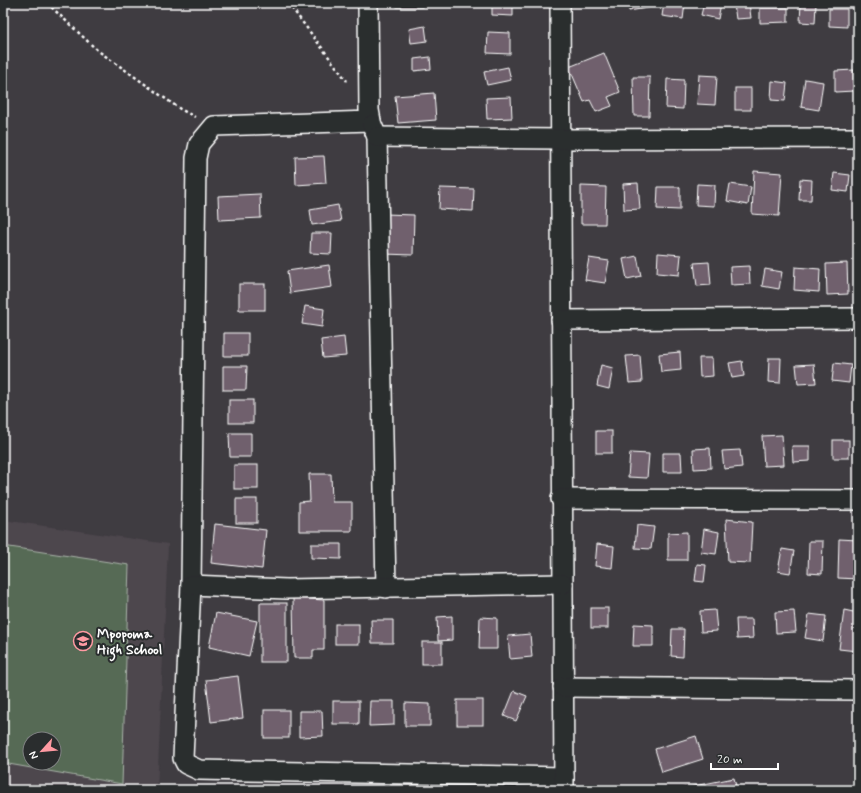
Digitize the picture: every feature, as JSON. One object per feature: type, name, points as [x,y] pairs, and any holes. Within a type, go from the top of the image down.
[{"type":"street","points":[[368,3],[386,588]]},
{"type":"street","points":[[560,3],[560,139],[561,320],[561,499],[564,783],[199,770],[192,768],[186,764],[183,758],[191,585],[196,158],[199,144],[214,126],[372,122],[560,139],[858,138]]},
{"type":"street","points":[[561,320],[858,318]]},
{"type":"street","points":[[561,499],[858,500]]},
{"type":"street","points":[[191,585],[287,590],[563,584]]},
{"type":"street","points":[[563,687],[858,690]]},
{"type":"path","points":[[47,3],[97,50],[180,109],[214,126]]},
{"type":"path","points":[[288,3],[372,122]]},
{"type":"shaded area","name":"Mpopoma High School","points":[[3,520],[168,544],[157,790],[3,790]]},
{"type":"green space","name":"Mpopoma High School","points":[[3,546],[129,565],[122,784],[48,771],[62,771],[62,731],[22,731],[22,766],[3,763]]},
{"type":"building","points":[[397,3],[422,3],[422,7],[397,7]]},
{"type":"building","points":[[492,3],[513,3],[513,16],[492,15]]},
{"type":"building","points":[[628,3],[653,3],[653,7],[629,11]]},
{"type":"building","points":[[664,3],[685,3],[683,19],[662,16]]},
{"type":"building","points":[[704,3],[721,3],[718,19],[701,15]]},
{"type":"building","points":[[749,3],[751,18],[736,19],[734,4]]},
{"type":"building","points":[[801,3],[816,4],[815,23],[800,22]]},
{"type":"building","points":[[760,8],[788,8],[788,22],[760,23]]},
{"type":"building","points":[[829,9],[847,9],[847,27],[829,26]]},
{"type":"building","points":[[425,26],[427,41],[411,43],[409,29]]},
{"type":"building","points":[[488,32],[510,33],[510,54],[487,53]]},
{"type":"building","points":[[604,53],[620,92],[608,97],[612,106],[596,112],[590,100],[584,102],[569,67]]},
{"type":"building","points":[[430,57],[431,69],[414,71],[414,59]]},
{"type":"building","points":[[508,67],[511,80],[487,85],[484,72]]},
{"type":"building","points":[[854,70],[854,91],[835,92],[835,71]]},
{"type":"building","points":[[699,75],[717,76],[715,105],[697,104]]},
{"type":"building","points":[[633,77],[650,77],[649,116],[634,116]]},
{"type":"building","points":[[667,79],[684,80],[683,109],[666,108]]},
{"type":"building","points":[[805,79],[823,82],[819,110],[801,107]]},
{"type":"building","points":[[772,81],[787,83],[785,101],[771,100]]},
{"type":"building","points":[[735,88],[751,88],[751,110],[735,110]]},
{"type":"building","points":[[434,93],[436,120],[398,123],[395,96]]},
{"type":"building","points":[[511,97],[512,118],[487,119],[486,98]]},
{"type":"building","points":[[324,156],[326,183],[296,185],[295,157]]},
{"type":"building","points":[[754,171],[782,173],[779,216],[752,214]]},
{"type":"building","points":[[834,173],[850,175],[848,192],[832,190]]},
{"type":"building","points":[[800,179],[812,180],[811,200],[799,200]]},
{"type":"building","points":[[638,183],[640,209],[624,210],[623,184]]},
{"type":"building","points":[[697,184],[715,185],[714,206],[696,205]]},
{"type":"building","points":[[730,184],[751,187],[748,205],[727,201]]},
{"type":"building","points":[[581,186],[606,187],[605,224],[581,224]]},
{"type":"building","points":[[658,187],[680,187],[680,210],[657,209]]},
{"type":"building","points":[[440,188],[474,189],[473,211],[439,209]]},
{"type":"building","points":[[260,194],[261,218],[219,220],[218,196]]},
{"type":"building","points":[[338,205],[341,221],[312,225],[310,210]]},
{"type":"building","points":[[385,214],[414,215],[413,255],[384,254]]},
{"type":"building","points":[[311,233],[332,233],[331,254],[310,253]]},
{"type":"building","points":[[658,253],[681,255],[679,275],[657,273]]},
{"type":"building","points":[[637,256],[641,276],[627,279],[623,259]]},
{"type":"building","points":[[589,258],[609,261],[605,283],[585,280]]},
{"type":"building","points":[[709,262],[711,285],[697,286],[694,263]]},
{"type":"building","points":[[847,263],[848,294],[827,295],[826,264]]},
{"type":"building","points":[[329,265],[332,287],[290,293],[287,271]]},
{"type":"building","points":[[749,266],[750,284],[731,285],[730,267]]},
{"type":"building","points":[[795,267],[820,269],[819,292],[794,290]]},
{"type":"building","points":[[765,269],[782,272],[779,289],[762,286]]},
{"type":"building","points":[[239,284],[265,284],[265,310],[239,310]]},
{"type":"building","points":[[305,306],[324,309],[322,327],[302,324]]},
{"type":"building","points":[[224,333],[248,333],[248,356],[224,356]]},
{"type":"building","points":[[344,337],[346,356],[323,358],[321,340]]},
{"type":"building","points":[[680,352],[681,370],[661,372],[659,354]]},
{"type":"building","points":[[640,355],[642,382],[629,383],[626,356]]},
{"type":"building","points":[[699,358],[712,358],[713,376],[700,377]]},
{"type":"building","points":[[769,358],[781,358],[780,383],[768,382]]},
{"type":"building","points":[[742,361],[744,376],[732,378],[729,363]]},
{"type":"building","points":[[834,363],[851,365],[849,383],[832,381]]},
{"type":"building","points":[[814,364],[816,383],[798,384],[796,365]]},
{"type":"building","points":[[601,365],[613,368],[609,389],[597,386]]},
{"type":"building","points":[[223,366],[247,366],[246,390],[223,390]]},
{"type":"building","points":[[229,400],[253,400],[253,423],[229,423]]},
{"type":"building","points":[[596,431],[612,431],[612,453],[596,453]]},
{"type":"building","points":[[229,433],[251,433],[251,457],[230,457]]},
{"type":"building","points":[[782,435],[784,465],[764,466],[762,436]]},
{"type":"building","points":[[833,440],[849,440],[849,458],[833,458]]},
{"type":"building","points":[[792,446],[810,446],[810,461],[793,462]]},
{"type":"building","points":[[710,448],[711,468],[694,469],[693,449]]},
{"type":"building","points":[[740,450],[742,467],[724,469],[722,451]]},
{"type":"building","points":[[630,453],[649,454],[647,478],[628,477]]},
{"type":"building","points":[[663,453],[681,453],[682,472],[663,472]]},
{"type":"building","points":[[234,465],[258,465],[258,489],[234,489]]},
{"type":"building","points":[[309,474],[331,474],[332,502],[352,502],[352,531],[299,531],[299,502],[310,501]]},
{"type":"building","points":[[236,499],[257,499],[257,523],[236,523]]},
{"type":"building","points":[[726,519],[752,522],[750,563],[728,562]]},
{"type":"building","points":[[215,524],[266,530],[262,569],[211,563]]},
{"type":"building","points":[[637,525],[654,527],[651,549],[635,548]]},
{"type":"building","points":[[704,529],[719,532],[716,554],[701,552]]},
{"type":"building","points":[[687,532],[687,560],[668,560],[668,533]]},
{"type":"building","points":[[839,539],[858,540],[858,579],[838,578]]},
{"type":"building","points":[[809,541],[823,541],[822,574],[808,573]]},
{"type":"building","points":[[311,544],[341,544],[341,559],[311,558]]},
{"type":"building","points":[[597,544],[614,546],[612,568],[595,566]]},
{"type":"building","points":[[782,549],[794,551],[790,573],[778,571]]},
{"type":"building","points":[[697,564],[706,565],[704,582],[695,581]]},
{"type":"building","points":[[293,598],[324,600],[324,650],[313,650],[313,658],[294,658]]},
{"type":"building","points":[[260,603],[287,603],[287,662],[260,662]]},
{"type":"building","points":[[591,608],[608,608],[608,628],[591,628]]},
{"type":"building","points":[[715,610],[717,631],[701,632],[700,611]]},
{"type":"building","points":[[844,610],[858,613],[857,651],[839,649]]},
{"type":"building","points":[[794,611],[796,632],[776,633],[775,612]]},
{"type":"building","points":[[216,613],[257,621],[249,656],[209,647]]},
{"type":"building","points":[[809,614],[826,616],[823,641],[805,638]]},
{"type":"building","points":[[452,616],[452,640],[438,641],[437,617]]},
{"type":"building","points":[[480,617],[497,618],[497,649],[479,649]]},
{"type":"building","points":[[736,619],[752,619],[753,638],[737,639]]},
{"type":"building","points":[[371,620],[393,620],[393,643],[372,643]]},
{"type":"building","points":[[335,624],[359,624],[359,644],[335,644]]},
{"type":"building","points":[[634,624],[653,625],[653,646],[633,646]]},
{"type":"building","points":[[672,629],[684,629],[683,657],[671,656]]},
{"type":"building","points":[[530,634],[532,657],[510,659],[508,636]]},
{"type":"building","points":[[422,642],[442,642],[442,664],[422,664]]},
{"type":"building","points":[[238,676],[243,718],[211,722],[206,680]]},
{"type":"building","points":[[514,691],[527,696],[516,721],[504,716]]},
{"type":"building","points":[[457,700],[483,700],[483,725],[457,725]]},
{"type":"building","points":[[333,701],[359,701],[359,724],[333,724]]},
{"type":"building","points":[[370,701],[394,701],[394,725],[369,726]]},
{"type":"building","points":[[405,703],[430,704],[430,726],[405,726]]},
{"type":"building","points":[[264,710],[289,710],[289,738],[264,738]]},
{"type":"building","points":[[299,711],[322,711],[323,736],[299,737]]},
{"type":"building","points":[[696,736],[703,759],[662,772],[655,749]]},
{"type":"building","points":[[734,778],[737,790],[674,790]]},
{"type":"place","name":"Mpopoma High School","points":[[83,641]]}]
